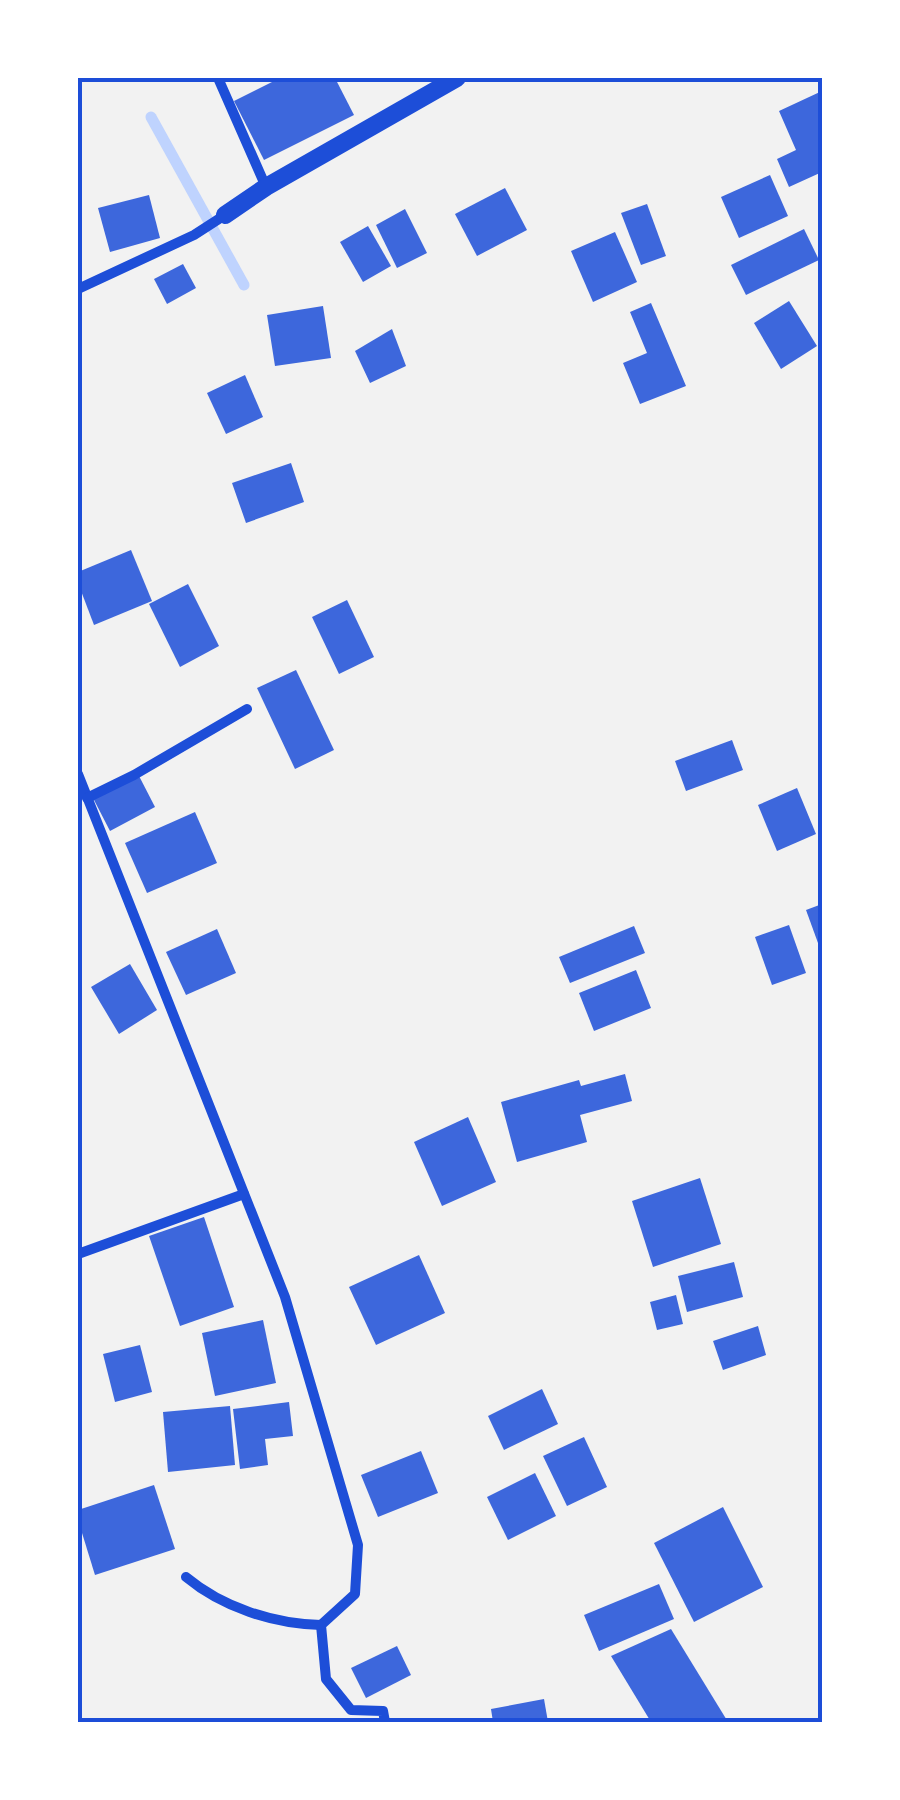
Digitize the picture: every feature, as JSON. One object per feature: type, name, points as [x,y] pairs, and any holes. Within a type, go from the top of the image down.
[{"type":"street","points":[[218,78],[266,187]]},
{"type":"street","points":[[78,289],[194,235],[266,187],[457,78]]},
{"type":"street","points":[[87,798],[134,776],[247,709]]},
{"type":"street","points":[[78,774],[284,1296],[358,1545],[355,1594],[320,1624],[288,1624],[227,1603],[208,1595],[186,1576]]},
{"type":"street","points":[[78,1254],[244,1194]]},
{"type":"street","points":[[320,1624],[326,1679],[351,1710],[383,1710],[386,1722]]},
{"type":"building","points":[[280,78],[335,78],[354,115],[264,160],[234,101]]},
{"type":"building","points":[[822,91],[822,172],[789,187],[777,159],[796,150],[779,111]]},
{"type":"building","points":[[770,175],[788,216],[739,238],[721,197]]},
{"type":"building","points":[[505,188],[527,230],[477,256],[455,214]]},
{"type":"building","points":[[149,195],[160,238],[110,252],[98,208]]},
{"type":"building","points":[[647,204],[666,256],[641,265],[621,213]]},
{"type":"building","points":[[405,209],[427,253],[397,268],[376,225]]},
{"type":"building","points":[[368,226],[391,266],[363,282],[340,242]]},
{"type":"building","points":[[804,229],[819,260],[746,295],[731,265]]},
{"type":"building","points":[[615,232],[637,282],[593,302],[571,251]]},
{"type":"building","points":[[183,264],[196,288],[167,304],[154,279]]},
{"type":"building","points":[[789,301],[817,346],[781,369],[754,323]]},
{"type":"building","points":[[651,303],[686,386],[640,404],[623,363],[647,353],[630,312]]},
{"type":"building","points":[[323,306],[331,358],[275,366],[267,315]]},
{"type":"building","points":[[392,329],[406,366],[370,383],[355,351]]},
{"type":"building","points":[[245,375],[263,417],[226,434],[207,393]]},
{"type":"building","points":[[291,463],[304,502],[246,523],[232,483]]},
{"type":"building","points":[[131,550],[152,601],[94,625],[78,583],[78,572]]},
{"type":"building","points":[[188,584],[219,646],[180,667],[149,604]]},
{"type":"building","points":[[347,600],[374,657],[339,674],[312,617]]},
{"type":"building","points":[[296,670],[334,750],[295,769],[257,688]]},
{"type":"building","points":[[732,740],[743,770],[686,791],[675,761]]},
{"type":"building","points":[[138,774],[155,807],[110,831],[93,798]]},
{"type":"building","points":[[797,788],[816,834],[777,851],[758,805]]},
{"type":"building","points":[[195,812],[217,863],[147,893],[125,843]]},
{"type":"building","points":[[822,904],[822,954],[806,910]]},
{"type":"building","points":[[789,925],[806,973],[772,985],[755,937]]},
{"type":"building","points":[[634,926],[645,953],[570,983],[559,957]]},
{"type":"building","points":[[217,929],[236,973],[186,995],[166,952]]},
{"type":"building","points":[[130,964],[157,1010],[119,1034],[91,987]]},
{"type":"building","points":[[636,970],[651,1008],[594,1031],[579,993]]},
{"type":"building","points":[[625,1074],[632,1101],[580,1115],[587,1142],[517,1162],[501,1102],[579,1080],[581,1086]]},
{"type":"building","points":[[468,1117],[496,1182],[442,1206],[414,1142]]},
{"type":"building","points":[[700,1178],[721,1244],[653,1267],[632,1201]]},
{"type":"building","points":[[204,1217],[234,1307],[180,1326],[149,1236]]},
{"type":"building","points":[[419,1255],[445,1313],[376,1345],[349,1287]]},
{"type":"building","points":[[734,1262],[743,1297],[687,1312],[678,1276]]},
{"type":"building","points":[[676,1295],[683,1324],[657,1330],[650,1302]]},
{"type":"building","points":[[263,1320],[276,1383],[215,1396],[202,1333]]},
{"type":"building","points":[[758,1326],[766,1355],[723,1370],[713,1341]]},
{"type":"building","points":[[140,1345],[152,1392],[115,1402],[103,1354]]},
{"type":"building","points":[[542,1389],[558,1424],[504,1450],[488,1416]]},
{"type":"building","points":[[289,1402],[293,1436],[265,1439],[268,1465],[240,1469],[233,1409]]},
{"type":"building","points":[[230,1406],[235,1465],[168,1472],[163,1412]]},
{"type":"building","points":[[584,1437],[607,1487],[567,1506],[543,1456]]},
{"type":"building","points":[[421,1451],[438,1493],[378,1517],[361,1475]]},
{"type":"building","points":[[535,1473],[556,1516],[508,1540],[487,1497]]},
{"type":"building","points":[[154,1485],[175,1549],[95,1575],[78,1510]]},
{"type":"building","points":[[723,1507],[763,1587],[694,1622],[654,1543]]},
{"type":"building","points":[[659,1584],[674,1619],[599,1651],[584,1615]]},
{"type":"building","points":[[671,1629],[728,1722],[651,1722],[611,1656]]},
{"type":"building","points":[[397,1646],[411,1675],[366,1698],[351,1668]]},
{"type":"building","points":[[544,1699],[548,1722],[493,1722],[491,1709]]},
{"type":"waterway","points":[[151,117],[244,285]]}]
